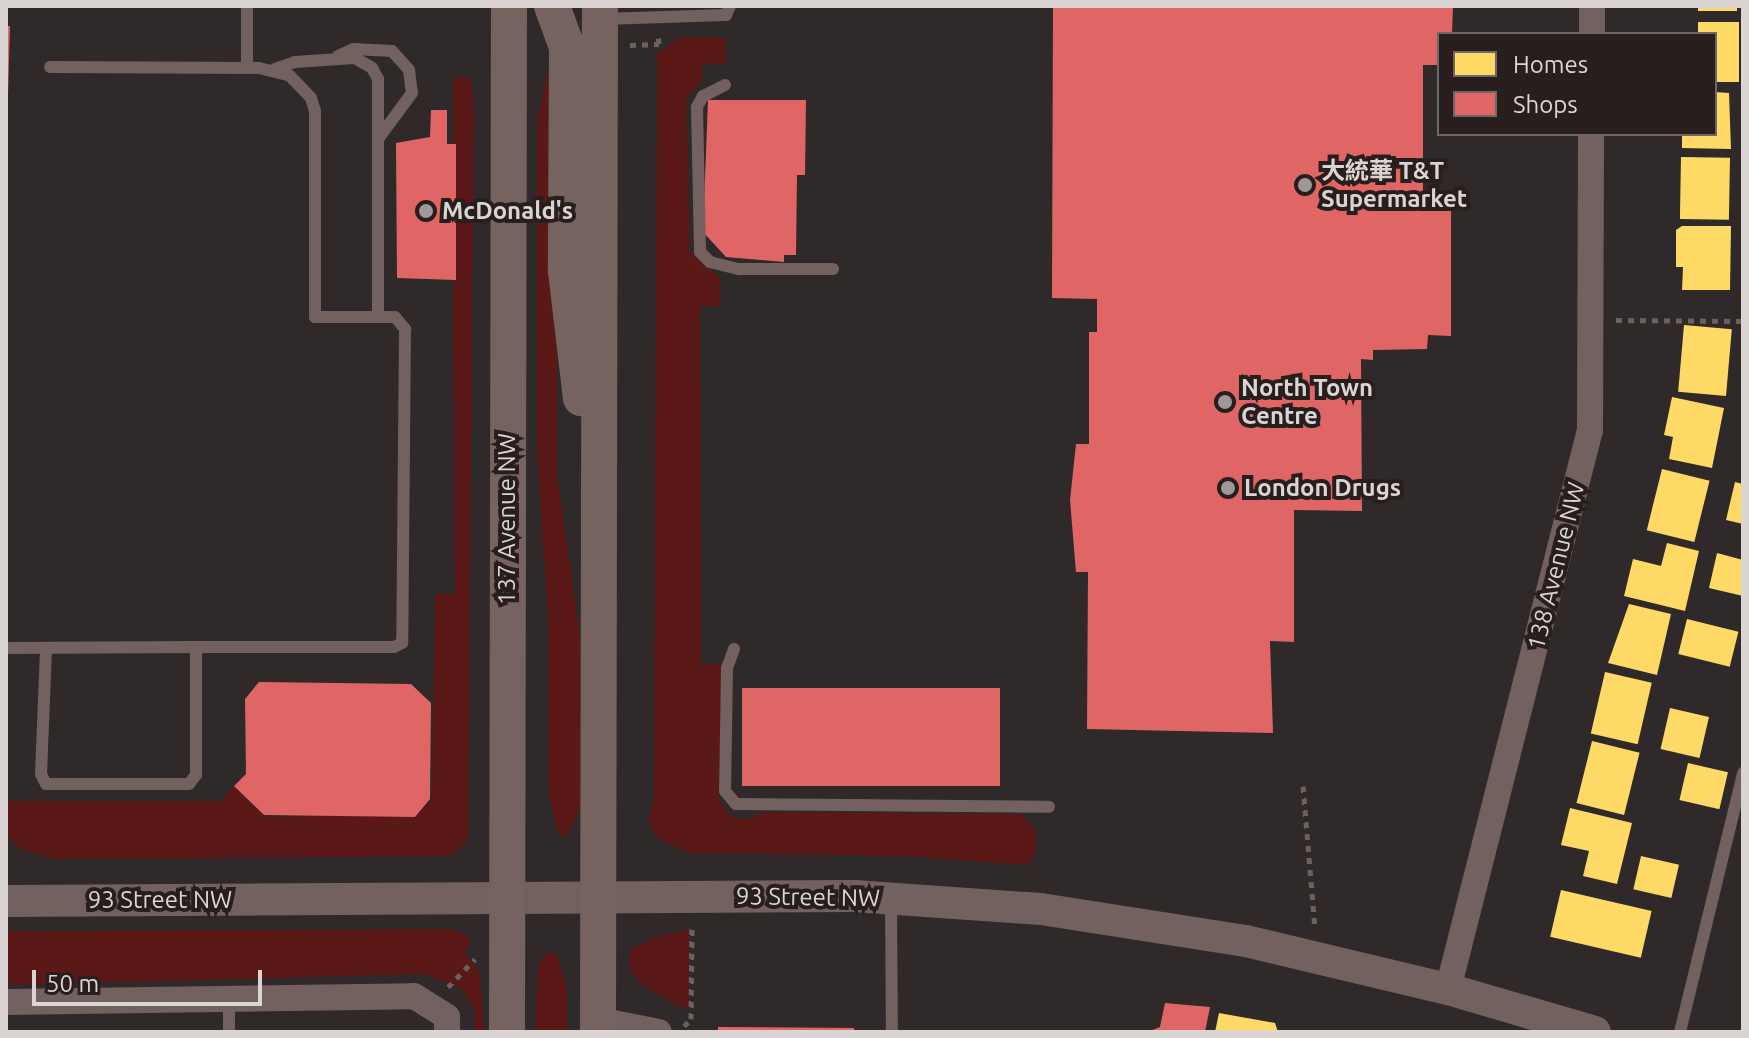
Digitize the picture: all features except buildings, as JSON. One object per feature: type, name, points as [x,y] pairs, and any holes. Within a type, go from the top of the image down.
[{"type":"main road","name":"137 Avenue NW","points":[[507,1032],[509,6]]},
{"type":"main road","points":[[552,6],[567,47],[566,271],[601,574]]},
{"type":"main road","points":[[595,10],[601,574],[598,1026]]},
{"type":"street","points":[[1592,6],[1592,32]]},
{"type":"street","name":"138 Avenue NW","points":[[1448,989],[1590,430],[1591,136]]},
{"type":"street","name":"93 Street NW","points":[[6,901],[891,898],[1041,909],[1246,941],[1448,989],[1595,1032]]},
{"type":"street","points":[[6,1002],[414,996],[447,1025]]},
{"type":"street","points":[[598,1026],[659,1032]]},
{"type":"lane","points":[[247,6],[247,68]]},
{"type":"lane","points":[[595,10],[726,15],[730,6]]},
{"type":"lane","points":[[50,67],[275,69],[331,58],[354,49],[381,49],[403,58],[412,93],[378,139]]},
{"type":"lane","points":[[331,58],[355,58],[372,68],[379,88],[378,317]]},
{"type":"lane","points":[[6,648],[394,647],[405,637],[405,329],[395,317],[315,317],[315,111],[301,86],[275,69]]},
{"type":"lane","points":[[725,85],[703,96],[697,107],[700,252],[710,262],[739,269],[833,269]]},
{"type":"lane","points":[[46,648],[41,774],[46,784],[57,787],[189,784],[196,775],[196,647]]},
{"type":"lane","points":[[734,649],[727,668],[725,791],[736,804],[1049,807]]},
{"type":"lane","points":[[1680,1032],[1743,773]]},
{"type":"lane","points":[[891,898],[892,1032]]},
{"type":"lane","points":[[229,1000],[229,1032]]},
{"type":"path","points":[[1591,320],[1743,321]]},
{"type":"path","points":[[1303,786],[1318,958]]},
{"type":"path","points":[[679,1032],[691,1019],[692,923],[680,923]]},
{"type":"shaded area","points":[[681,37],[726,38],[726,63],[702,64],[703,79],[687,97],[689,250],[720,278],[720,306],[700,306],[701,664],[721,664],[719,801],[732,817],[744,820],[765,812],[1022,814],[1035,830],[1036,854],[1028,865],[908,856],[690,853],[659,840],[648,822],[654,796],[657,54]]},
{"type":"shaded area","points":[[550,63],[557,68],[557,474],[582,651],[581,805],[566,839],[556,829],[549,796],[549,631],[537,453],[537,120]]},
{"type":"shaded area","points":[[453,77],[470,77],[474,104],[468,840],[451,856],[57,859],[21,850],[6,833],[6,801],[221,801],[234,786],[264,815],[260,824],[266,817],[417,815],[432,800],[435,594],[455,594]]},
{"type":"shaded area","points":[[451,929],[471,938],[465,952],[480,974],[484,1032],[475,1032],[474,1008],[462,989],[425,974],[6,985],[6,931]]},
{"type":"shaded area","points":[[689,930],[689,1007],[679,1007],[640,983],[630,970],[630,950],[657,936]]},
{"type":"shaded area","points":[[546,952],[557,955],[567,989],[567,1032],[535,1032],[538,968]]},
{"type":"place","name":"大統華 T&T Supermarket","points":[[1305,185]]},
{"type":"place","name":"McDonald's","points":[[426,211]]},
{"type":"place","name":"North Town Centre","points":[[1225,402]]},
{"type":"place","name":"London Drugs","points":[[1228,488]]}]
